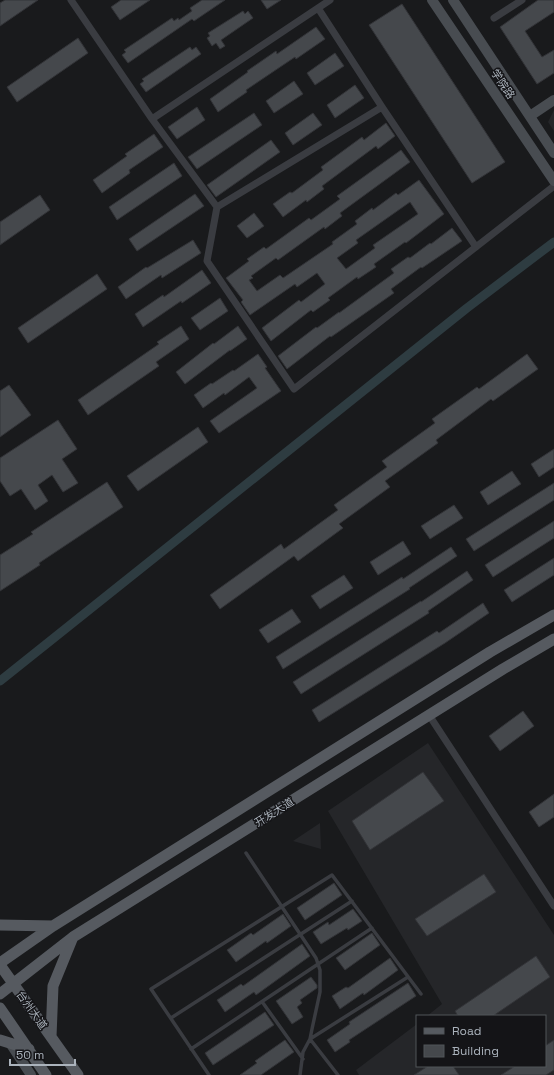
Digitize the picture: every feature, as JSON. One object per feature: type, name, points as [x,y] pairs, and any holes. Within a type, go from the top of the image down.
[{"type":"main road","name":"学院路","points":[[432,0],[554,181]]},
{"type":"main road","name":"学院路","points":[[453,0],[554,153]]},
{"type":"main road","points":[[530,116],[554,100]]},
{"type":"main road","name":"开发大道","points":[[0,964],[53,926],[490,652],[554,615]]},
{"type":"main road","name":"开发大道","points":[[0,994],[73,937],[554,638]]},
{"type":"main road","points":[[0,925],[53,926]]},
{"type":"main road","points":[[51,1037],[53,986],[73,937]]},
{"type":"main road","name":"台州大道","points":[[0,964],[78,1075]]},
{"type":"main road","points":[[0,1008],[46,1075]]},
{"type":"main road","points":[[5,1042],[29,1049]]},
{"type":"main road","points":[[5,1042],[31,1075]]},
{"type":"street","points":[[71,0],[152,119],[217,207],[207,261],[294,389],[554,186]]},
{"type":"street","points":[[152,119],[330,0]]},
{"type":"street","points":[[494,18],[522,0]]},
{"type":"street","points":[[318,8],[476,247]]},
{"type":"street","points":[[217,207],[382,106]]},
{"type":"street","points":[[429,715],[554,906]]},
{"type":"lane","points":[[246,854],[316,958],[320,970],[320,992],[310,1039],[303,1052],[300,1075]]},
{"type":"lane","points":[[209,1075],[151,989],[332,875],[421,994]]},
{"type":"lane","points":[[171,1018],[352,901]]},
{"type":"lane","points":[[191,1049],[372,928]]},
{"type":"lane","points":[[310,1039],[408,977]]},
{"type":"lane","points":[[263,1003],[302,1059]]},
{"type":"lane","points":[[310,1039],[338,1075]]},
{"type":"shaded area","points":[[554,110],[554,131],[548,122]]},
{"type":"shaded area","points":[[428,743],[554,935],[554,1075],[359,1075],[356,1070],[416,1025],[416,1067],[546,1067],[546,1015],[428,1015],[442,1004],[328,811]]},
{"type":"shaded area","points":[[320,823],[321,849],[293,841]]},
{"type":"building","points":[[5,0],[38,0],[0,26],[0,3]]},
{"type":"building","points":[[121,0],[150,0],[120,20],[111,7]]},
{"type":"building","points":[[202,0],[225,0],[194,21],[192,19],[128,63],[122,55],[126,52],[124,50],[172,18],[174,21],[178,18],[179,20],[192,11],[190,8]]},
{"type":"building","points":[[261,0],[281,0],[267,9]]},
{"type":"building","points":[[538,0],[554,0],[554,12],[525,31],[542,57],[554,50],[554,73],[537,84],[500,27]]},
{"type":"building","points":[[402,4],[505,162],[472,183],[369,25]]},
{"type":"building","points":[[243,11],[245,14],[248,11],[253,18],[221,40],[225,46],[220,49],[216,43],[212,46],[207,38],[210,36],[208,33]]},
{"type":"building","points":[[316,27],[325,39],[246,90],[247,92],[218,112],[210,99],[276,51],[277,54]]},
{"type":"building","points":[[78,38],[88,53],[17,102],[7,87]]},
{"type":"building","points":[[190,47],[192,50],[196,47],[201,54],[146,92],[140,84],[144,81],[142,79]]},
{"type":"building","points":[[335,53],[344,66],[315,85],[307,73]]},
{"type":"building","points":[[294,81],[303,94],[274,113],[266,101]]},
{"type":"building","points":[[355,85],[364,98],[335,118],[327,105]]},
{"type":"building","points":[[197,107],[205,120],[177,139],[168,127]]},
{"type":"building","points":[[254,113],[262,125],[197,169],[188,157]]},
{"type":"building","points":[[313,113],[322,125],[293,145],[285,133]]},
{"type":"building","points":[[386,123],[395,136],[378,149],[376,146],[322,186],[324,189],[307,202],[306,200],[283,217],[273,204],[290,192],[292,193],[323,170],[321,167],[362,137],[364,140]]},
{"type":"building","points":[[154,134],[163,147],[129,170],[130,173],[102,193],[93,180],[127,156],[125,154]]},
{"type":"building","points":[[271,140],[280,152],[216,197],[207,185]]},
{"type":"building","points":[[401,150],[410,162],[340,213],[342,216],[325,229],[324,227],[278,260],[276,258],[251,276],[253,278],[249,280],[257,291],[280,275],[283,278],[333,244],[332,242],[357,224],[355,221],[372,208],[373,210],[396,193],[398,195],[419,180],[444,214],[406,243],[405,242],[374,264],[376,267],[358,279],[357,277],[328,298],[330,300],[313,312],[311,310],[271,341],[262,328],[299,300],[301,302],[325,284],[317,273],[297,287],[295,284],[250,315],[241,302],[243,300],[226,278],[249,261],[247,259],[264,247],[266,249],[309,218],[311,220],[340,199],[337,196]],"holes":[[[410,202],[418,214],[373,245],[375,248],[346,269],[337,258],[358,243],[356,240]]]},
{"type":"building","points":[[174,163],[182,176],[117,220],[109,207]]},
{"type":"building","points":[[195,194],[204,206],[137,251],[129,239]]},
{"type":"building","points":[[40,195],[50,210],[0,245],[0,222]]},
{"type":"building","points":[[254,213],[264,226],[247,238],[237,226]]},
{"type":"building","points":[[452,228],[462,241],[422,268],[421,267],[391,289],[394,293],[331,337],[330,336],[287,369],[278,356],[316,327],[317,328],[339,313],[394,273],[391,269],[408,257],[410,258],[430,243],[431,244]]},
{"type":"building","points":[[193,240],[201,253],[162,278],[161,275],[126,299],[118,287],[146,267],[147,268]]},
{"type":"building","points":[[202,270],[211,283],[143,327],[135,314],[163,295],[164,297]]},
{"type":"building","points":[[97,274],[107,289],[28,343],[18,328]]},
{"type":"building","points":[[220,298],[228,311],[200,330],[191,318]]},
{"type":"building","points":[[181,326],[189,339],[156,362],[159,366],[88,415],[78,400],[159,344],[157,342]]},
{"type":"building","points":[[238,326],[247,339],[185,384],[176,372],[213,343],[214,344]]},
{"type":"building","points":[[258,354],[267,367],[265,368],[281,391],[219,433],[210,421],[257,388],[249,377],[225,395],[224,393],[203,408],[194,395],[211,383],[212,384],[233,370],[234,371]]},
{"type":"building","points":[[527,354],[538,369],[493,401],[491,399],[436,440],[438,443],[385,481],[390,487],[339,524],[343,528],[298,561],[294,556],[220,609],[210,595],[281,544],[284,549],[338,510],[334,505],[387,467],[382,461],[435,423],[432,419],[477,387],[479,389]]},
{"type":"building","points":[[9,385],[31,415],[0,437],[0,391]]},
{"type":"building","points":[[58,420],[77,449],[62,459],[78,483],[63,492],[52,475],[38,485],[48,501],[35,510],[21,489],[10,496],[0,481],[0,458]]},
{"type":"building","points":[[198,427],[208,442],[138,491],[127,476]]},
{"type":"building","points":[[554,449],[554,467],[539,477],[531,464]]},
{"type":"building","points":[[512,471],[521,484],[488,505],[480,492]]},
{"type":"building","points":[[107,482],[123,507],[0,591],[0,555],[33,534],[31,532]]},
{"type":"building","points":[[554,483],[554,500],[474,551],[466,539]]},
{"type":"building","points":[[454,505],[463,518],[430,539],[421,526]]},
{"type":"building","points":[[554,521],[554,538],[493,577],[485,565]]},
{"type":"building","points":[[403,541],[411,554],[378,575],[370,562]]},
{"type":"building","points":[[451,547],[457,556],[409,588],[410,589],[283,669],[276,657],[402,577],[403,579]]},
{"type":"building","points":[[554,558],[554,575],[512,602],[504,590]]},
{"type":"building","points":[[467,571],[473,580],[428,611],[429,613],[301,694],[293,682],[421,602]]},
{"type":"building","points":[[344,575],[353,588],[320,609],[311,596]]},
{"type":"building","points":[[483,603],[489,613],[445,643],[319,722],[312,710],[437,631],[439,633]]},
{"type":"building","points":[[292,609],[301,622],[268,643],[259,630]]},
{"type":"building","points":[[523,711],[534,726],[500,751],[489,736]]},
{"type":"building","points":[[423,772],[444,801],[370,850],[352,821]]},
{"type":"building","points":[[554,794],[554,817],[539,827],[529,812]]},
{"type":"building","points":[[484,874],[496,892],[427,936],[415,919]]},
{"type":"building","points":[[334,883],[342,895],[305,920],[297,908]]},
{"type":"building","points":[[353,909],[362,921],[348,930],[347,928],[321,944],[313,932],[328,922],[329,925]]},
{"type":"building","points":[[283,914],[291,926],[236,962],[227,950],[251,933],[253,935]]},
{"type":"building","points":[[372,933],[380,945],[345,970],[336,958]]},
{"type":"building","points":[[302,944],[310,956],[256,995],[254,992],[225,1012],[217,1000],[241,984],[243,986]]},
{"type":"building","points":[[536,956],[550,977],[494,1015],[457,1015],[455,1011]]},
{"type":"building","points":[[390,958],[398,970],[364,995],[363,993],[340,1009],[332,996],[346,987],[348,988]]},
{"type":"building","points":[[311,977],[317,985],[317,988],[300,1000],[302,1003],[297,1007],[303,1017],[292,1024],[276,1001]]},
{"type":"building","points":[[408,983],[416,996],[349,1040],[350,1042],[335,1052],[327,1040],[350,1024],[349,1022]]},
{"type":"building","points":[[265,1012],[274,1025],[213,1065],[205,1053]]},
{"type":"building","points":[[285,1040],[294,1052],[261,1075],[240,1075],[257,1063],[255,1061]]},
{"type":"building","points":[[554,1040],[554,1070],[546,1075],[501,1075],[513,1067],[546,1067],[546,1045]]},
{"type":"building","points":[[426,1067],[454,1067],[459,1075],[414,1075]]},
{"type":"waterway","points":[[0,681],[467,308],[554,242]]}]
